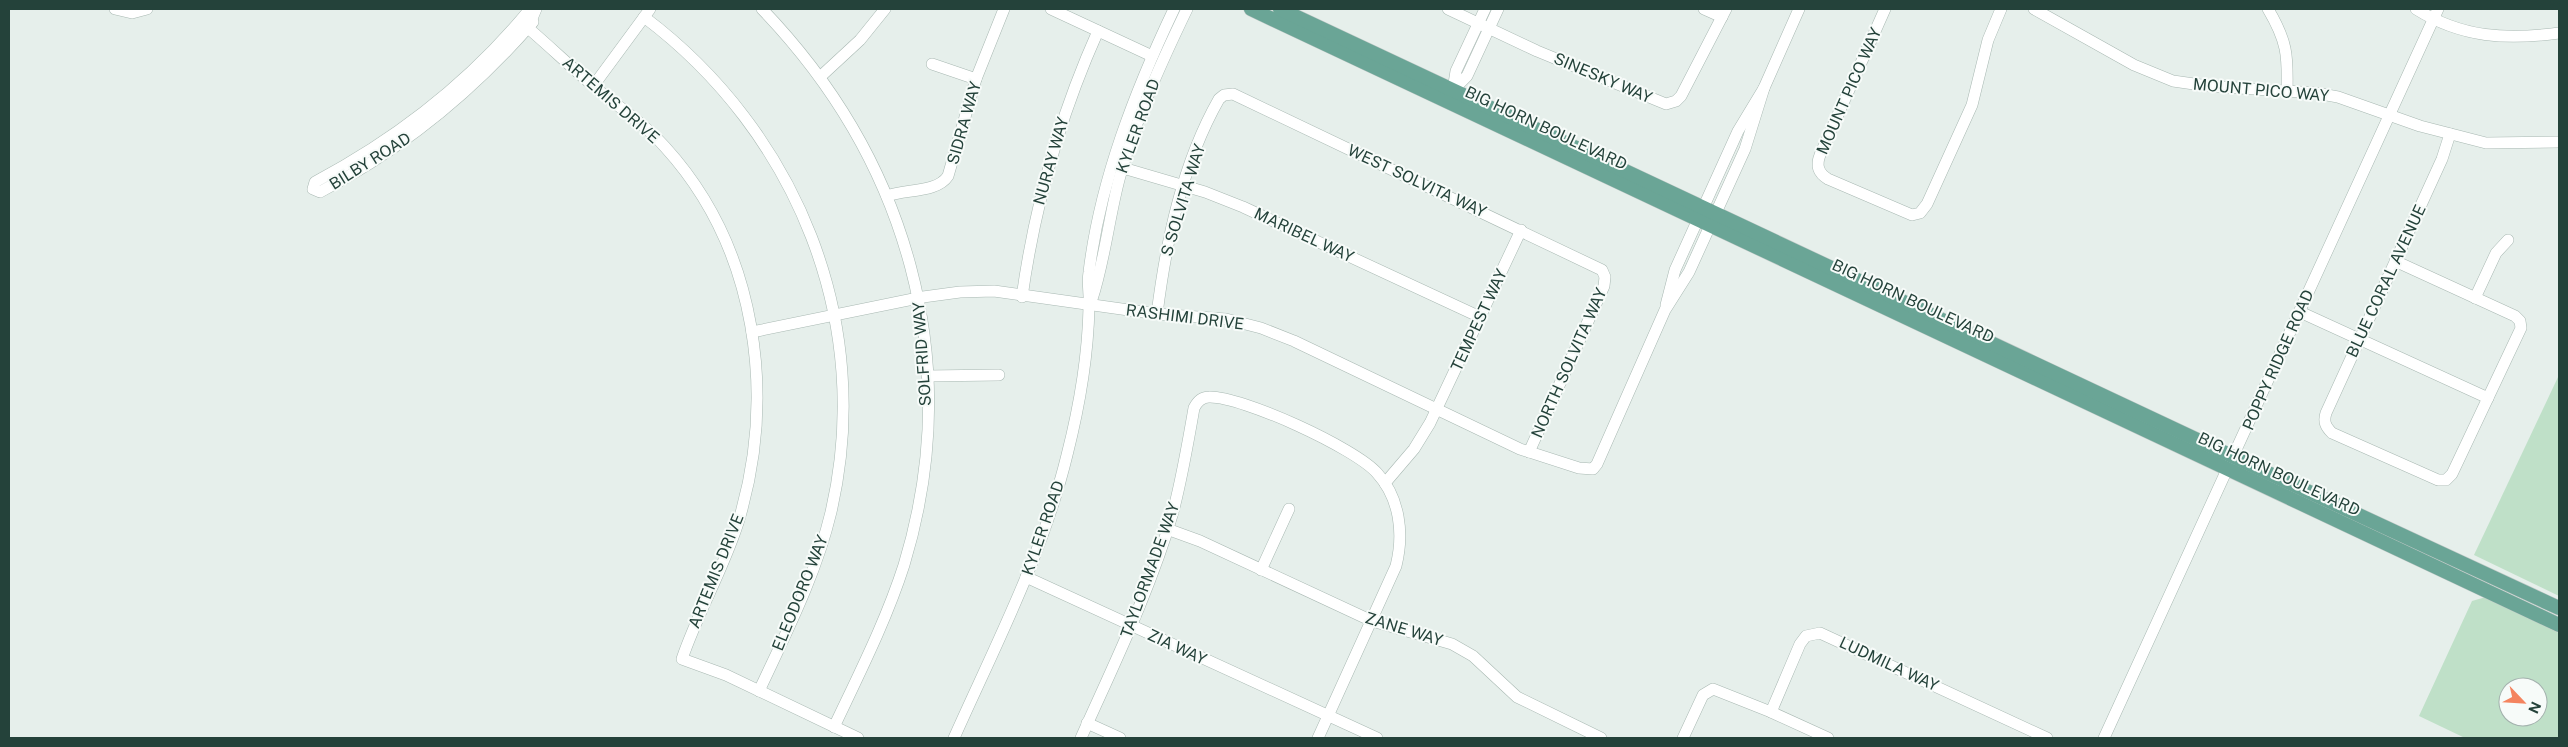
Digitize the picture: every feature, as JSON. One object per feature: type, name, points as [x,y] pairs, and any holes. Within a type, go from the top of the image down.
[{"type":"main road","name":"BIG HORN BOULEVARD","points":[[1251,9],[1707,217],[2231,464],[2559,625]]},
{"type":"main road","name":"BIG HORN BOULEVARD","points":[[1280,9],[1453,90],[1707,217]]},
{"type":"main road","name":"BIG HORN BOULEVARD","points":[[2231,464],[2559,608]]},
{"type":"street","points":[[114,9],[132,13],[146,9]]},
{"type":"street","name":"BILBY ROAD","points":[[530,9],[486,58],[444,97],[377,146],[315,182],[313,185],[315,191],[320,192],[367,165],[432,120],[489,70],[544,9]]},
{"type":"street","points":[[528,28],[536,9]]},
{"type":"street","name":"SOLFRID WAY","points":[[762,9],[820,77],[858,135],[887,196],[919,298],[927,376],[924,458],[917,510],[908,548],[887,612],[834,727]]},
{"type":"street","points":[[820,77],[860,40],[885,9]]},
{"type":"street","name":"SIDRA WAY","points":[[887,196],[909,190],[932,188],[945,180],[976,80],[1004,9]]},
{"type":"street","points":[[1052,9],[1152,56]]},
{"type":"street","name":"KYLER ROAD","points":[[1089,306],[1088,273],[1102,208],[1123,136],[1152,56],[1174,9]]},
{"type":"street","name":"KYLER ROAD","points":[[954,738],[1026,577],[1049,518],[1067,456],[1078,400],[1089,306],[1122,168],[1149,93],[1187,9]]},
{"type":"street","points":[[1448,9],[1489,28]]},
{"type":"street","points":[[1453,90],[1456,71],[1485,9]]},
{"type":"street","points":[[1453,90],[1467,76],[1498,9]]},
{"type":"street","points":[[1704,9],[1724,13]]},
{"type":"street","points":[[1707,217],[1738,131],[1764,88],[1799,9]]},
{"type":"street","name":"MOUNT PICO WAY","points":[[1885,9],[1820,155],[1818,166],[1821,174],[1828,179],[1912,215],[1923,210],[1928,204],[1972,105],[1988,40],[2001,9]]},
{"type":"street","name":"MOUNT PICO WAY","points":[[2034,9],[2134,65],[2160,76],[2197,85],[2287,91],[2338,97],[2389,116],[2486,143],[2559,142]]},
{"type":"street","points":[[2268,9],[2280,30],[2288,56],[2287,91]]},
{"type":"street","points":[[2416,9],[2435,14],[2480,36],[2524,38],[2559,33]]},
{"type":"street","points":[[594,85],[647,13]]},
{"type":"street","name":"ELEODORO WAY","points":[[647,13],[711,75],[740,109],[766,146],[793,193],[811,234],[824,272],[840,349],[843,399],[841,444],[834,497],[812,573],[759,691]]},
{"type":"street","name":"SINESKY WAY","points":[[1489,28],[1537,51],[1662,103],[1669,104],[1681,96],[1724,13]]},
{"type":"street","name":"POPPY RIDGE ROAD","points":[[2104,738],[2231,464],[2435,14]]},
{"type":"street","name":"ARTEMIS DRIVE","points":[[528,28],[653,134],[689,177],[720,231],[734,261],[745,296],[752,332],[756,410],[753,456],[731,544],[695,623],[682,659],[759,691]]},
{"type":"street","name":"NURAY WAY","points":[[1022,297],[1032,235],[1051,154],[1073,88],[1098,31]]},
{"type":"street","points":[[932,64],[976,80]]},
{"type":"street","name":"S SOLVITA WAY","points":[[1157,314],[1166,253],[1184,186],[1217,102],[1227,94]]},
{"type":"street","name":"WEST SOLVITA WAY","points":[[1227,94],[1233,94],[1599,267],[1604,273]]},
{"type":"street","name":"BLUE CORAL AVENUE","points":[[2450,134],[2442,159],[2324,420],[2326,427],[2332,433],[2438,480],[2446,480],[2452,474],[2488,398]]},
{"type":"street","name":"MARIBEL WAY","points":[[1122,168],[1184,186],[1259,214],[1480,317]]},
{"type":"street","name":"RASHIMI DRIVE","points":[[752,332],[919,298],[977,291],[994,291],[1022,297],[1157,314],[1226,319],[1261,328],[1294,341],[1529,452],[1579,468],[1593,468],[1597,464],[1665,310],[1675,270],[1707,217]]},
{"type":"street","name":"TEMPEST WAY","points":[[1385,483],[1414,448],[1437,410],[1521,230]]},
{"type":"street","points":[[2475,298],[2496,253],[2508,240]]},
{"type":"street","points":[[2300,312],[2488,398],[2521,328],[2520,321],[2515,316],[2395,262]]},
{"type":"street","name":"NORTH SOLVITA WAY","points":[[1529,452],[1604,286],[1604,273]]},
{"type":"street","points":[[927,376],[998,375]]},
{"type":"street","name":"TAYLORMADE WAY","points":[[1080,738],[1131,626],[1167,529],[1185,463],[1194,408],[1202,398],[1210,397],[1232,401],[1280,418],[1361,458],[1385,483]]},
{"type":"street","points":[[1318,738],[1393,576],[1400,545],[1398,513],[1385,483]]},
{"type":"street","points":[[1261,570],[1289,508]]},
{"type":"street","name":"ZANE WAY","points":[[1167,529],[1195,539],[1372,621],[1452,644],[1473,656],[1498,682],[1522,700],[1601,738]]},
{"type":"street","name":"ZIA WAY","points":[[1026,577],[1328,717],[1378,738]]},
{"type":"street","name":"LUDMILA WAY","points":[[1771,712],[1800,644],[1806,636],[1820,632],[2031,734],[2047,738]]},
{"type":"street","points":[[1683,738],[1703,695],[1710,689],[1719,690],[1828,738]]},
{"type":"street","points":[[759,691],[858,738]]},
{"type":"street","points":[[1088,723],[1120,738]]},
{"type":"green space","points":[[2559,375],[2559,596],[2474,555]]},
{"type":"green space","points":[[2486,597],[2559,633],[2559,738],[2465,738],[2419,716],[2472,601]]}]
